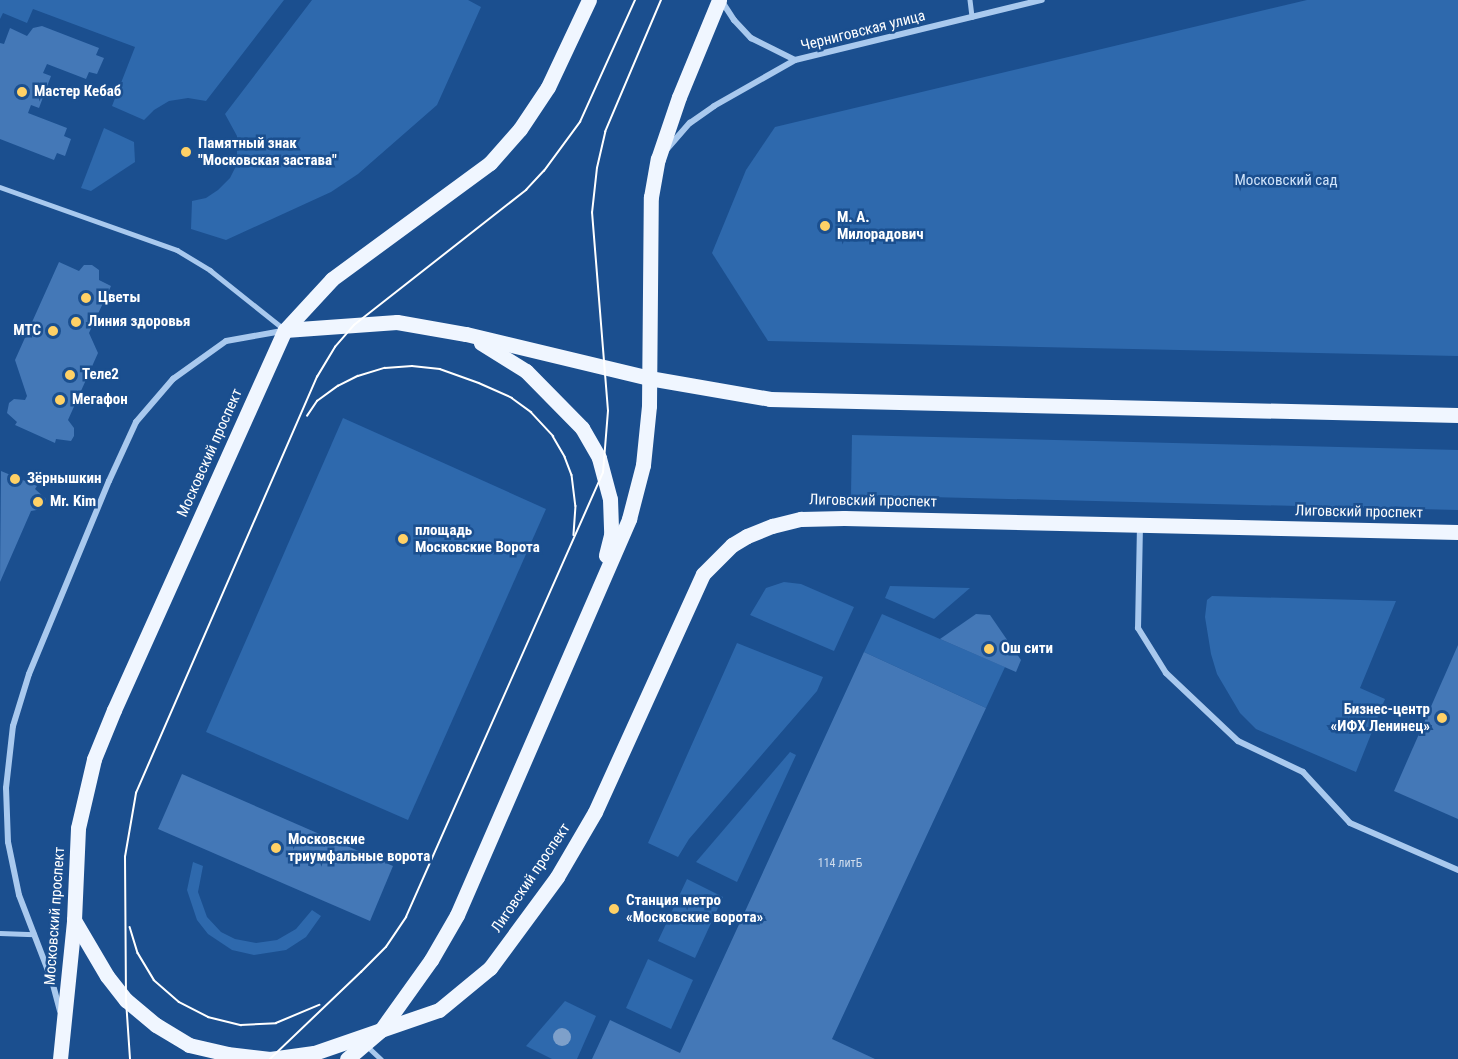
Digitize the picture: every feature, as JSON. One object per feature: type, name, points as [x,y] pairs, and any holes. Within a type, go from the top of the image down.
[{"type":"main road","name":"Московский проспект","points":[[60,1059],[65,1031],[74,920],[78,828],[94,759],[118,699],[285,330],[332,279],[490,163],[520,129],[548,87],[589,0]]},
{"type":"main road","points":[[347,1059],[381,1030],[431,960],[457,915],[623,535],[640,480],[646,448],[651,197],[658,159],[679,97],[720,0]]},
{"type":"main road","points":[[285,330],[397,322],[466,334],[649,378],[770,399],[1458,415]]},
{"type":"main road","points":[[466,334],[535,379],[582,428],[598,458],[610,499],[611,535],[599,588]]},
{"type":"main road","name":"Лиговский проспект","points":[[74,920],[106,976],[126,1000],[156,1025],[189,1045],[227,1054],[270,1059],[314,1053],[439,1010],[490,968],[557,878],[595,812],[703,574],[732,544],[772,526],[801,519],[1458,532]]},
{"type":"street","name":"Черниговская улица","points":[[720,0],[751,38],[795,60]]},
{"type":"street","name":"Черниговская улица","points":[[658,159],[698,117],[743,87],[795,60],[1042,0]]},
{"type":"street","name":"Московский проспект","points":[[65,1031],[52,981],[19,895],[8,842],[6,788],[13,726],[29,674],[136,422],[173,380],[226,341],[285,330]]},
{"type":"street","points":[[1140,525],[1138,628],[1166,673],[1238,741],[1303,772],[1350,823],[1458,870]]},
{"type":"lane","points":[[970,0],[972,17]]},
{"type":"lane","points":[[0,187],[177,250],[210,270],[285,330]]},
{"type":"lane","points":[[0,933],[34,934]]},
{"type":"lane","points":[[365,1044],[381,1059]]},
{"type":"green space","points":[[0,0],[284,0],[206,101],[188,98],[169,101],[154,110],[144,120],[112,106],[135,47],[33,9],[27,23],[3,13],[0,19]]},
{"type":"green space","points":[[312,0],[468,0],[481,7],[437,105],[358,174],[331,192],[226,240],[191,229],[192,201],[206,198],[218,190],[230,178],[237,164],[237,136],[225,114]]},
{"type":"green space","name":"Московский сад","points":[[1307,0],[1458,0],[1458,356],[768,341],[712,253],[746,170],[775,127]]},
{"type":"green space","points":[[104,128],[134,142],[135,162],[91,191],[81,188]]},
{"type":"green space","points":[[343,418],[546,509],[408,820],[206,732]]},
{"type":"green space","points":[[852,435],[1458,450],[1458,510],[851,495]]},
{"type":"green space","points":[[784,582],[801,584],[854,607],[834,651],[750,615],[766,588]]},
{"type":"green space","points":[[890,586],[970,588],[934,619],[885,598]]},
{"type":"green space","points":[[1212,596],[1396,601],[1360,688],[1385,699],[1356,772],[1256,729],[1240,713],[1217,674],[1211,654],[1205,617],[1207,600]]},
{"type":"green space","points":[[882,614],[1005,667],[986,708],[864,652]]},
{"type":"green space","points":[[737,643],[823,677],[817,691],[689,839],[678,857],[648,843]]},
{"type":"green space","points":[[790,752],[796,755],[737,882],[696,862]]},
{"type":"green space","points":[[193,862],[203,866],[198,892],[207,917],[221,932],[235,939],[256,943],[277,940],[296,929],[312,910],[321,916],[306,937],[286,950],[254,955],[232,950],[208,934],[197,920],[187,890]]},
{"type":"green space","points":[[687,879],[723,897],[695,958],[658,941]]},
{"type":"green space","points":[[648,959],[693,980],[671,1029],[626,1008]]},
{"type":"green space","points":[[565,1001],[596,1016],[577,1059],[552,1059],[526,1046]]},
{"type":"building","name":"Мастер Кебаб","points":[[42,26],[99,48],[96,55],[104,58],[97,74],[89,72],[86,79],[47,64],[43,73],[51,76],[39,108],[31,105],[28,113],[67,128],[64,136],[71,139],[65,156],[57,153],[54,160],[0,139],[0,43],[4,44],[10,28],[27,36],[33,28]]},
{"type":"building","points":[[59,262],[79,271],[84,265],[92,265],[99,270],[99,280],[111,286],[89,333],[98,353],[68,420],[74,428],[74,436],[71,441],[56,439],[55,443],[15,425],[17,422],[7,413],[9,403],[14,399],[25,400],[27,396],[15,360]]},
{"type":"building","points":[[1,471],[37,486],[35,489],[46,499],[42,509],[31,511],[0,582]]},
{"type":"building","name":"Ош сити","points":[[976,614],[990,615],[1021,660],[1016,672],[940,639]]},
{"type":"building","name":"Бизнес-центр «ИФХ Ленинец»","points":[[1458,645],[1458,819],[1394,791]]},
{"type":"building","points":[[864,652],[986,708],[832,1039],[875,1059],[592,1059],[610,1020],[680,1053]]},
{"type":"building","name":"Московские триумфальные ворота","points":[[182,774],[393,866],[370,921],[158,829]]},
{"type":"tram line","points":[[130,1059],[126,1000],[125,857],[136,793],[317,377],[335,347],[354,325],[526,190],[544,171],[580,122],[635,0]]},
{"type":"tram line","points":[[270,1059],[386,947],[406,917],[603,473],[608,411],[592,213],[597,168],[605,132],[661,0]]},
{"type":"tram line","points":[[307,416],[317,401],[338,386],[358,376],[385,368],[412,366],[440,369],[479,383],[512,398],[531,412],[553,436],[572,475],[576,506],[574,535]]},
{"type":"tram line","points":[[130,927],[138,953],[154,980],[179,1002],[208,1017],[241,1025],[276,1023],[319,1005]]},
{"type":"place","name":"Мастер Кебаб","points":[[22,92]]},
{"type":"place","name":"Памятный знак \"Московская застава\"","points":[[186,152]]},
{"type":"place","name":"М. А. Милорадович","points":[[825,226]]},
{"type":"place","name":"Цветы","points":[[86,298]]},
{"type":"place","name":"Линия здоровья","points":[[76,322]]},
{"type":"place","name":"МТС","points":[[53,331]]},
{"type":"place","name":"Теле2","points":[[70,375]]},
{"type":"place","name":"Мегафон","points":[[60,400]]},
{"type":"place","name":"Зёрнышкин","points":[[15,479]]},
{"type":"place","name":"Mr. Kim","points":[[38,502]]},
{"type":"place","name":"площадь Московские Ворота","points":[[403,539]]},
{"type":"place","name":"Ош сити","points":[[989,649]]},
{"type":"place","name":"Бизнес-центр «ИФХ Ленинец»","points":[[1442,718]]},
{"type":"place","name":"Московские триумфальные ворота","points":[[276,848]]},
{"type":"place","name":"Станция метро «Московские ворота»","points":[[614,909]]}]
